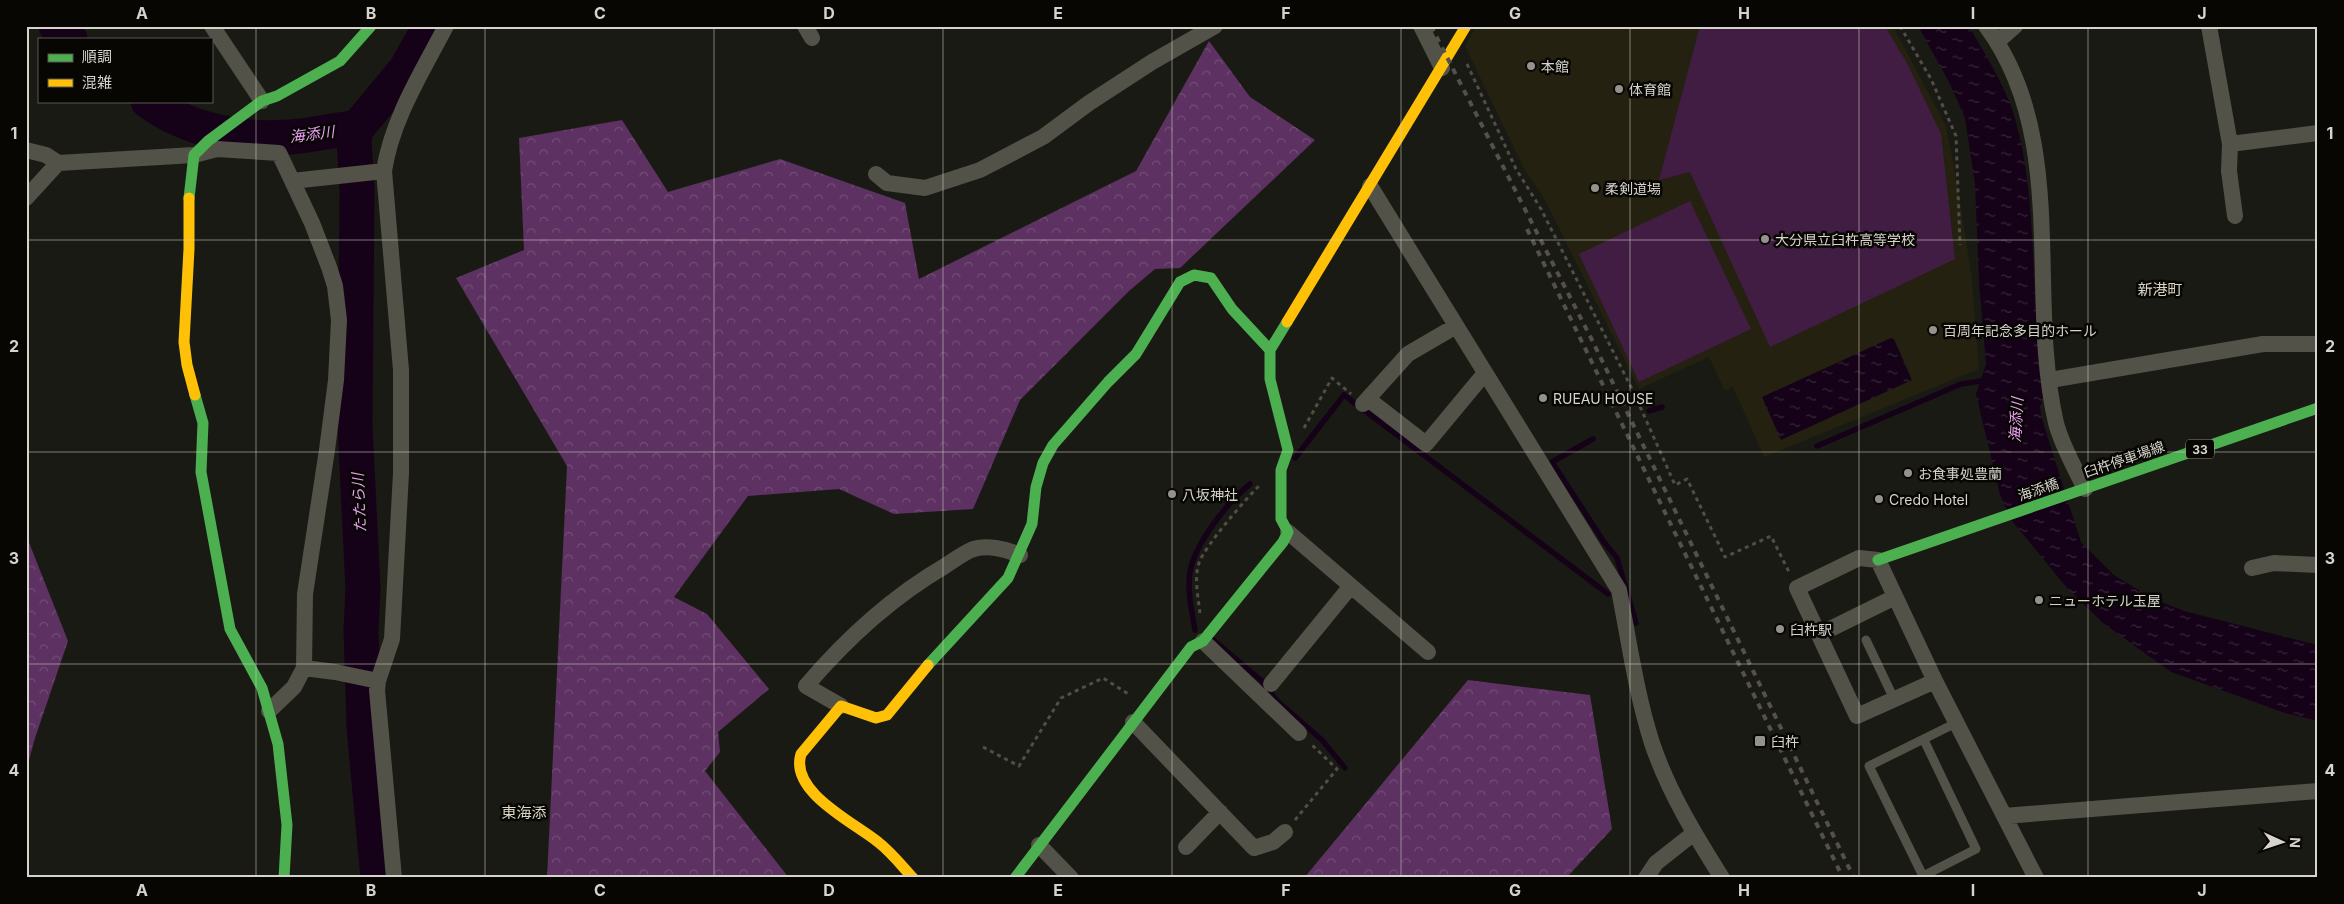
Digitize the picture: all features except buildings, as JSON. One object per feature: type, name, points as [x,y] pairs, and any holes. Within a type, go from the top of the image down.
[{"type":"street","points":[[212,26],[262,100]]},
{"type":"street","points":[[284,878],[287,825],[278,744],[262,688],[230,629],[201,472],[203,423],[187,365],[184,342],[189,250],[189,189],[194,155],[208,141],[262,100],[277,96],[340,61],[372,26]]},
{"type":"street","points":[[394,878],[376,681],[392,639],[402,473],[401,370],[381,172],[387,150],[404,109],[446,26]]},
{"type":"street","points":[[876,174],[887,183],[925,188],[980,170],[1043,137],[1120,82],[1215,26]]},
{"type":"street","points":[[1421,26],[1442,68]]},
{"type":"street","points":[[1428,652],[1288,532],[1281,519],[1281,470],[1288,450],[1270,379],[1270,350],[1466,26]]},
{"type":"street","points":[[1986,26],[1998,42],[2021,93],[2031,124],[2036,154],[2042,247],[2044,336],[2056,423],[2084,489]]},
{"type":"street","points":[[1998,42],[2015,26]]},
{"type":"street","points":[[2209,26],[2230,144],[2229,171],[2235,216]]},
{"type":"street","points":[[2230,144],[2318,133]]},
{"type":"street","points":[[26,150],[46,156],[58,163],[194,155],[217,149],[278,153],[312,223],[335,286],[339,320],[336,380],[305,594],[304,668],[294,687],[269,711]]},
{"type":"street","points":[[26,198],[58,163]]},
{"type":"street","points":[[292,181],[339,174],[381,172]]},
{"type":"street","points":[[1370,186],[1619,590],[1632,668],[1652,744],[1663,772],[1694,833],[1722,878]]},
{"type":"street","points":[[1020,555],[1009,550],[989,547],[972,549],[889,603],[823,666],[806,686],[841,706],[876,718],[887,715],[917,677],[1008,578],[1020,555],[1032,524],[1036,487],[1044,463],[1053,445],[1108,382],[1136,354],[1180,282],[1194,275],[1211,278],[1232,309],[1270,350]]},
{"type":"street","points":[[1456,326],[1408,354],[1366,402],[1426,444],[1485,373]]},
{"type":"street","points":[[2050,380],[2263,344],[2318,344]]},
{"type":"street","name":"臼杵停車場線","points":[[2084,489],[2318,408]]},
{"type":"street","name":"海添橋","points":[[1878,560],[2084,489]]},
{"type":"street","points":[[1015,878],[1191,647],[1205,638],[1283,542],[1288,532]]},
{"type":"street","name":"33","points":[[1797,588],[1859,558],[1878,560]]},
{"type":"street","points":[[1878,560],[1956,723],[2036,878]]},
{"type":"street","points":[[2252,568],[2274,563],[2318,565]]},
{"type":"street","points":[[1271,684],[1351,586]]},
{"type":"street","points":[[1797,588],[1857,716],[1935,680]]},
{"type":"street","points":[[1820,634],[1895,597]]},
{"type":"street","points":[[1205,638],[1299,733]]},
{"type":"street","points":[[304,668],[350,674],[376,681]]},
{"type":"street","points":[[841,706],[801,754],[798,763],[800,772],[810,792],[818,801],[860,828],[896,857],[913,878]]},
{"type":"street","points":[[1133,722],[1254,848],[1273,842],[1285,832]]},
{"type":"street","points":[[2004,816],[2318,791]]},
{"type":"street","points":[[1186,847],[1220,812]]},
{"type":"street","points":[[1646,878],[1656,863],[1694,833]]},
{"type":"street","points":[[1039,845],[1071,878]]},
{"type":"street","points":[[895,878],[896,857]]},
{"type":"lane","points":[[1866,640],[1894,699]]},
{"type":"lane","points":[[1924,740],[1976,848],[1923,876],[1869,766],[1956,723]]},
{"type":"path","points":[[1900,26],[1931,79],[1956,136],[1960,245]]},
{"type":"path","points":[[1457,42],[1516,170],[1541,209],[1634,392],[1676,485],[1687,479],[1725,556],[1771,536],[1797,588]]},
{"type":"path","points":[[1288,450],[1293,447],[1332,378],[1366,402]]},
{"type":"path","points":[[1205,638],[1198,595],[1200,560],[1248,495],[1281,470]]},
{"type":"path","points":[[983,747],[1019,766],[1061,698],[1103,678],[1146,706]]},
{"type":"path","points":[[1285,832],[1338,769],[1299,733]]},
{"type":"shaded area","name":"大分県立臼杵高等学校","points":[[1476,26],[1893,26],[1946,126],[1972,280],[1979,369],[1764,457],[1733,387],[1725,391],[1709,357],[1639,389],[1544,198],[1524,169],[1465,46]]},
{"type":"shaded area","points":[[1700,26],[1885,26],[1908,65],[1941,134],[1955,259],[1770,347],[1690,172],[1659,180]]},
{"type":"shaded area","points":[[1690,201],[1751,329],[1639,382],[1579,254]]},
{"type":"green space","points":[[1209,41],[1250,97],[1315,140],[1180,268],[1155,269],[1129,291],[1020,400],[973,509],[894,514],[839,489],[748,496],[674,597],[707,614],[769,689],[718,732],[720,752],[705,771],[789,878],[547,878],[567,466],[456,278],[524,250],[519,138],[622,120],[668,192],[780,159],[905,203],[919,279],[1136,171]]},
{"type":"green space","points":[[26,535],[68,641],[34,741],[26,772]]},
{"type":"green space","points":[[1468,680],[1590,695],[1612,829],[1566,878],[1304,878]]},
{"type":"water","points":[[1918,26],[1969,26],[2001,82],[2015,118],[2028,186],[2039,363],[2044,398],[2040,406],[2041,416],[2081,542],[2114,575],[2150,597],[2184,611],[2318,645],[2318,721],[2285,713],[2171,672],[2103,623],[2067,588],[2012,521],[2000,495],[1976,394],[1986,364],[1979,282],[1975,184],[1965,118],[1950,84]]},
{"type":"water","points":[[1893,337],[1912,380],[1781,440],[1762,397]]},
{"type":"waterway","name":"海添川","points":[[56,26],[69,38]]},
{"type":"waterway","name":"たたら川","points":[[378,878],[364,727],[361,630],[363,589],[355,426],[357,190],[354,139],[357,128],[406,69],[430,26]]},
{"type":"waterway","name":"海添川","points":[[150,102],[163,111],[197,126],[234,135],[271,138],[289,137],[357,128]]},
{"type":"waterway","points":[[1817,446],[1961,384],[1988,380]]},
{"type":"waterway","points":[[1295,458],[1344,395],[1608,594]]},
{"type":"waterway","points":[[1649,411],[1662,407]]},
{"type":"waterway","points":[[1593,439],[1552,462],[1604,542],[1617,558],[1636,623]]},
{"type":"waterway","points":[[1195,630],[1189,586],[1193,561],[1205,536],[1232,501],[1250,484]]},
{"type":"waterway","points":[[1211,638],[1262,681],[1276,700],[1322,740],[1345,768]]},
{"type":"railway","points":[[1431,26],[1591,338],[1854,878]]},
{"type":"railway","points":[[1527,229],[1843,878]]},
{"type":"traffic: fast","points":[[189,198],[194,155],[208,141],[262,101],[277,96],[340,61],[371,26]]},
{"type":"traffic: fast","points":[[928,665],[1008,578],[1032,524],[1036,487],[1043,463],[1053,445],[1108,382],[1136,354],[1180,282],[1194,275],[1211,278],[1232,309],[1270,350]]},
{"type":"traffic: fast","points":[[1015,878],[1191,647],[1203,641],[1283,542],[1288,532],[1281,519],[1281,470],[1288,450],[1270,379],[1270,350],[1287,322]]},
{"type":"traffic: fast","points":[[195,395],[203,423],[201,472],[230,629],[262,688],[278,744],[287,825],[284,878]]},
{"type":"traffic: fast","points":[[1878,560],[2318,408]]},
{"type":"traffic: slow","points":[[1287,322],[1466,26]]},
{"type":"traffic: slow","points":[[189,198],[189,249],[184,342],[187,365],[195,395]]},
{"type":"traffic: slow","points":[[913,878],[883,846],[840,816],[814,794],[805,781],[800,768],[801,754],[841,706],[876,718],[887,715],[928,665]]},
{"type":"place","name":"本館","points":[[1531,66]]},
{"type":"place","name":"体育館","points":[[1619,89]]},
{"type":"place","name":"柔剣道場","points":[[1595,188]]},
{"type":"place","name":"大分県立臼杵高等学校","points":[[1765,239]]},
{"type":"place","name":"百周年記念多目的ホール","points":[[1933,330]]},
{"type":"place","name":"RUEAU HOUSE","points":[[1543,398]]},
{"type":"place","name":"お食事処豊蘭","points":[[1908,473]]},
{"type":"place","name":"八坂神社","points":[[1172,494]]},
{"type":"place","name":"Credo Hotel","points":[[1879,499]]},
{"type":"place","name":"ニューホテル玉屋","points":[[2039,600]]},
{"type":"place","name":"臼杵駅","points":[[1780,629]]},
{"type":"place","name":"臼杵","points":[[1760,741]]},
{"type":"district","name":"新港町","points":[[2160,289]]},
{"type":"district","name":"東海添","points":[[524,812]]}]
